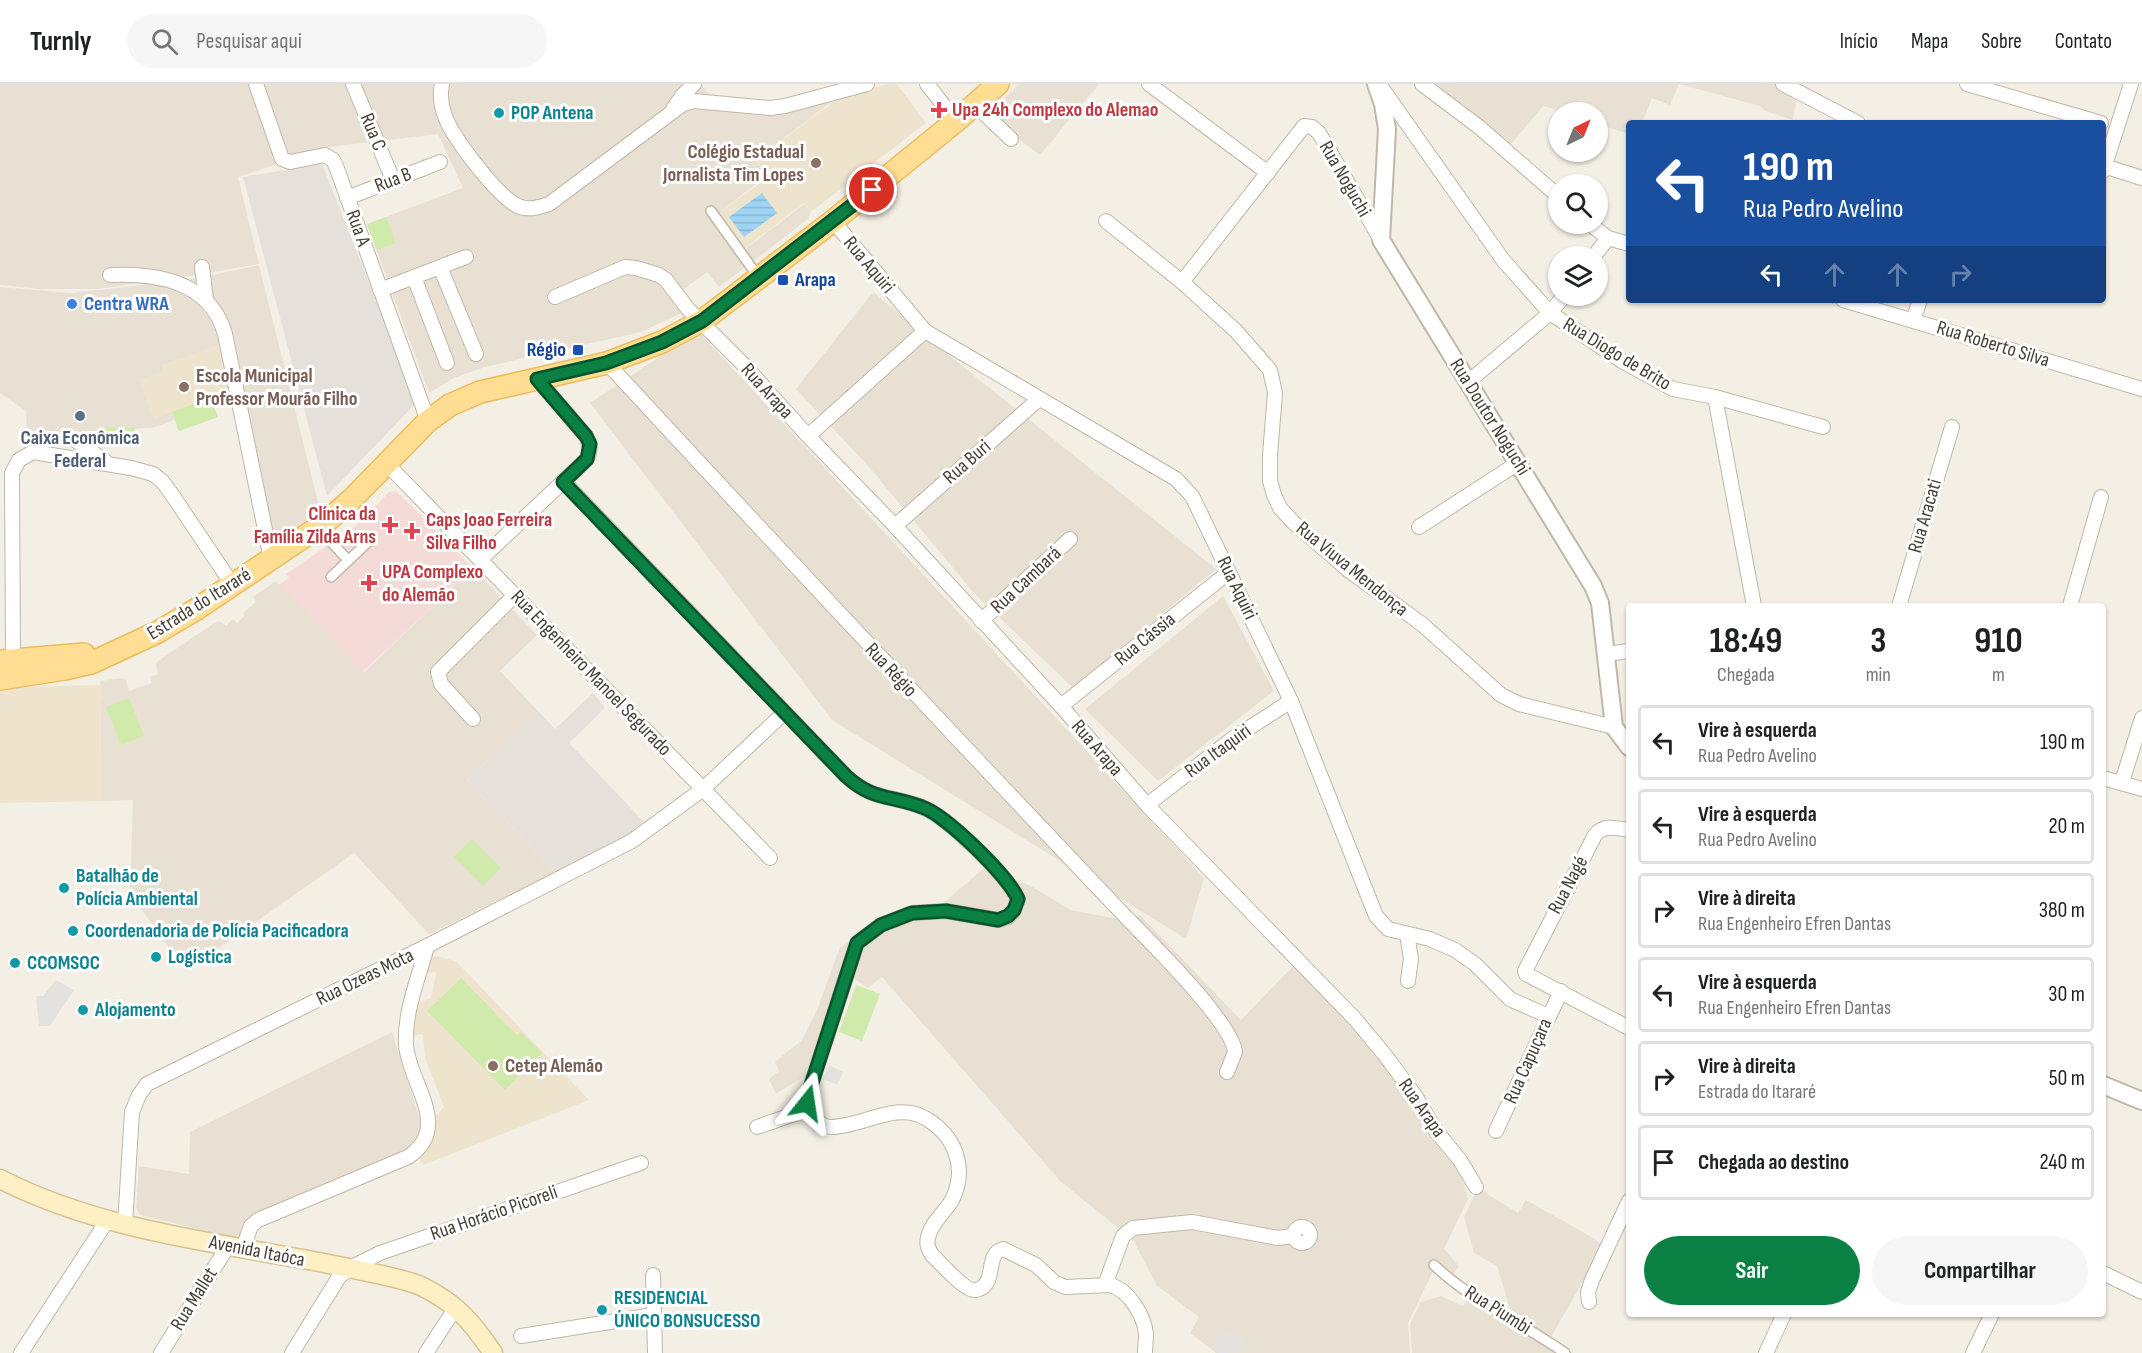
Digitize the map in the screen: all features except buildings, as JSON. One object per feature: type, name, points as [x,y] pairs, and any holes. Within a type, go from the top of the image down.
[{"type":"main road","name":"Estrada do Itararé","points":[[0,679],[79,667],[91,663],[158,632],[195,610],[318,528],[353,498],[428,421],[450,405],[472,395],[606,363],[662,342],[702,321],[833,221],[998,84]]},
{"type":"main road","name":"Estrada do Itararé","points":[[7,660],[109,654]]},
{"type":"main road","name":"Avenida Itaóca","points":[[0,1179],[56,1204],[116,1222],[350,1268],[420,1286],[456,1306],[494,1353]]},
{"type":"street","name":"Rua A","points":[[256,84],[282,159],[290,162],[325,154],[336,166],[428,421]]},
{"type":"street","name":"Rua C","points":[[353,84],[393,180]]},
{"type":"street","points":[[442,84],[441,98],[444,115],[460,142],[508,200],[526,208],[549,204],[683,104],[694,101],[770,108],[867,84]]},
{"type":"street","points":[[672,111],[694,84]]},
{"type":"street","points":[[927,84],[956,121]]},
{"type":"street","points":[[1149,84],[1268,173],[1182,282]]},
{"type":"street","points":[[1377,84],[1388,129],[1381,240]]},
{"type":"street","name":"Rua Diogo de Brito","points":[[1377,84],[1503,260],[1550,313],[1596,346],[1654,380],[1683,392],[1715,397],[1823,427]]},
{"type":"street","points":[[1422,84],[1479,127],[1548,187]]},
{"type":"street","points":[[1783,84],[1852,120]]},
{"type":"street","points":[[1967,84],[2090,120]]},
{"type":"street","points":[[2107,125],[2131,84]]},
{"type":"street","points":[[975,105],[1011,139]]},
{"type":"street","name":"Rua Noguchi","points":[[1268,173],[1304,126],[1312,127],[1319,133],[1381,240]]},
{"type":"street","name":"Rua B","points":[[347,198],[440,162]]},
{"type":"street","points":[[2106,169],[2142,178]]},
{"type":"street","points":[[711,211],[759,278]]},
{"type":"street","name":"Rua Aquiri","points":[[833,221],[925,332],[1176,479],[1192,496],[1291,701],[1370,906],[1376,916],[1388,929],[1430,939],[1455,950],[1475,964],[1510,999],[1548,1016]]},
{"type":"street","name":"Rua Viuva Mendonça","points":[[1106,221],[1182,282],[1236,331],[1270,370],[1275,393],[1270,481],[1280,508],[1294,523],[1347,569],[1423,625],[1502,695],[1519,704],[1614,727]]},
{"type":"street","points":[[1603,234],[1608,238],[1626,243]]},
{"type":"street","points":[[1602,246],[1608,238]]},
{"type":"street","name":"Rua Doutor Noguchi","points":[[1381,240],[1593,586],[1600,603],[1614,727]]},
{"type":"street","points":[[380,290],[466,257]]},
{"type":"street","points":[[202,267],[206,300]]},
{"type":"street","points":[[440,267],[476,354]]},
{"type":"street","name":"Rua Arapa","points":[[555,297],[618,270],[636,268],[659,275],[666,280],[688,309],[702,321],[895,526],[1061,706],[1147,805],[1370,1037],[1416,1097],[1436,1131],[1460,1160],[1476,1187]]},
{"type":"street","points":[[110,275],[129,274],[168,279],[183,285],[206,300],[215,311],[225,334],[271,559]]},
{"type":"street","points":[[414,277],[447,363]]},
{"type":"street","name":"Rua Roberto Silva","points":[[1854,303],[2142,389]]},
{"type":"street","points":[[1913,320],[1919,303]]},
{"type":"street","points":[[1468,382],[1556,306]]},
{"type":"street","points":[[808,436],[925,332]]},
{"type":"street","name":"Rua Régio","points":[[606,363],[892,672],[1179,972],[1229,1032],[1235,1052],[1227,1072]]},
{"type":"street","points":[[481,559],[587,459],[590,444],[586,436],[537,379]]},
{"type":"street","points":[[1715,397],[1753,603]]},
{"type":"street","name":"Rua Buri","points":[[895,526],[1039,399]]},
{"type":"street","name":"Rua Aracati","points":[[1900,603],[1952,427]]},
{"type":"street","points":[[75,440],[109,464]]},
{"type":"street","points":[[7,660],[14,468],[19,460],[33,452],[147,471],[162,481],[232,584]]},
{"type":"street","points":[[1419,526],[1518,463]]},
{"type":"street","name":"Rua Engenheiro Manoel Segurado","points":[[387,464],[770,858]]},
{"type":"street","points":[[563,482],[859,788],[891,800],[922,807],[937,814],[953,826],[1011,886],[1018,899],[1014,910],[1008,916],[998,920],[946,911],[912,913],[881,925],[857,943],[807,1098],[808,1109],[817,1120],[831,1127],[894,1113],[924,1117],[941,1130],[955,1149],[960,1173],[951,1201],[928,1236],[928,1249],[965,1287],[972,1290],[979,1290],[986,1284],[991,1274],[994,1254],[1003,1249],[1036,1265],[1054,1282],[1065,1287],[1111,1285],[1121,1290],[1135,1306],[1146,1332],[1145,1353]]},
{"type":"street","points":[[2071,603],[2101,497]]},
{"type":"street","points":[[318,528],[348,560]]},
{"type":"street","name":"Rua Cambará","points":[[981,621],[1070,539]]},
{"type":"street","points":[[330,577],[368,542]]},
{"type":"street","name":"Rua Cássia","points":[[1061,706],[1229,572]]},
{"type":"street","points":[[473,719],[441,684],[438,672],[515,595]]},
{"type":"street","points":[[1607,654],[1626,651]]},
{"type":"street","name":"Rua Itaquiri","points":[[1147,805],[1232,739],[1291,701]]},
{"type":"street","name":"Rua Ozeas Mota","points":[[116,1222],[132,1112],[139,1095],[147,1084],[427,946],[632,841],[703,789],[784,713]]},
{"type":"street","points":[[2122,782],[2142,718]]},
{"type":"street","points":[[1614,727],[1626,743]]},
{"type":"street","points":[[2106,779],[2142,789]]},
{"type":"street","name":"Rua Nagé","points":[[1560,991],[1526,974],[1525,968],[1595,835],[1607,828],[1626,830]]},
{"type":"street","points":[[1407,934],[1411,959],[1408,981]]},
{"type":"street","name":"Rua Mallet","points":[[160,1353],[258,1220],[408,1157],[423,1143],[429,1130],[429,1116],[412,1072],[406,1038],[409,1014],[427,946]]},
{"type":"street","points":[[1560,991],[1626,1027]]},
{"type":"street","name":"Rua Capuçara","points":[[1496,1131],[1560,991]]},
{"type":"street","points":[[2106,1090],[2142,1101]]},
{"type":"street","points":[[757,1127],[808,1109]]},
{"type":"street","name":"Rua Horácio Picoreli","points":[[350,1268],[380,1253],[641,1163]]},
{"type":"street","points":[[1589,1302],[1588,1292],[1592,1280],[1626,1208]]},
{"type":"street","points":[[21,1353],[116,1222]]},
{"type":"street","points":[[1105,1286],[1123,1236],[1133,1228],[1192,1222],[1278,1238],[1293,1236]]},
{"type":"street","name":"Rua Piumbi","points":[[1434,1265],[1488,1307],[1532,1331],[1564,1353]]},
{"type":"street","points":[[292,1353],[334,1284],[350,1268]]},
{"type":"street","points":[[2106,1274],[2142,1292]]},
{"type":"street","points":[[653,1275],[655,1353]]},
{"type":"street","points":[[426,1353],[456,1306]]},
{"type":"street","points":[[521,1336],[654,1315]]},
{"type":"street","points":[[1766,1353],[1783,1317]]},
{"type":"street","points":[[1973,1353],[1991,1317]]},
{"type":"shaded area","points":[[0,84],[701,84],[719,108],[838,97],[755,160],[767,176],[717,214],[744,250],[804,204],[811,212],[808,219],[719,287],[707,272],[681,291],[684,312],[641,332],[485,367],[454,378],[429,393],[367,224],[463,188],[438,134],[329,147],[238,177],[259,264],[97,289],[40,289],[0,285]]},
{"type":"shaded area","name":"Colégio Estadual Jornalista Tim Lopes","points":[[888,84],[897,84],[926,123],[811,212],[804,203],[744,249],[717,214],[768,177],[755,160],[840,97]]},
{"type":"shaded area","points":[[1020,84],[1099,84],[1040,155],[986,115]]},
{"type":"shaded area","points":[[1431,84],[1679,84],[1670,105],[1652,98],[1643,120],[1626,120],[1626,133],[1608,127],[1608,102],[1548,102],[1548,107],[1543,106],[1508,148],[1489,126]]},
{"type":"shaded area","points":[[1679,84],[1799,84],[1793,120],[1765,111],[1760,106]]},
{"type":"shaded area","points":[[322,164],[415,399],[415,404],[327,496],[243,177]]},
{"type":"shaded area","points":[[259,265],[320,510],[272,544],[238,388],[197,412],[152,428],[87,431],[82,449],[27,434],[26,411],[0,393],[0,287],[71,293],[188,280]]},
{"type":"shaded area","points":[[873,292],[1216,569],[1073,688],[973,592],[869,467],[796,389]]},
{"type":"shaded area","points":[[698,331],[1204,878],[1186,939],[832,720],[590,403]]},
{"type":"shaded area","name":"Escola Municipal Professor Mourão Filho","points":[[219,345],[228,393],[211,398],[218,417],[179,431],[172,412],[154,420],[139,380],[163,371],[161,365]]},
{"type":"shaded area","name":"UPA Complexo do Alemão","points":[[394,491],[473,568],[363,672],[279,585],[289,578],[286,574],[349,531],[366,517],[389,492]]},
{"type":"shaded area","points":[[473,568],[537,635],[500,671],[539,712],[467,780],[556,873],[429,934],[354,853],[186,971],[130,894],[133,800],[102,801],[100,681],[122,678],[126,680],[129,691],[152,683],[150,677],[158,674],[156,665],[158,661],[216,622],[220,621],[226,626],[233,619],[237,623],[245,615],[243,613],[256,602],[253,597],[276,581],[364,672]]},
{"type":"shaded area","points":[[1223,596],[1274,691],[1158,781],[1085,709]]},
{"type":"shaded area","points":[[101,685],[103,700],[100,701],[102,801],[0,803],[0,691],[22,687]]},
{"type":"shaded area","points":[[593,693],[605,708],[569,743],[645,823],[628,836],[556,873],[467,780],[539,712],[555,729]]},
{"type":"shaded area","points":[[984,868],[1029,885],[1071,910],[1112,918],[1140,915],[1241,1020],[1296,963],[1361,1030],[1453,1150],[1468,1199],[1444,1249],[1459,1266],[1451,1278],[1435,1267],[1408,1323],[1410,1353],[1216,1353],[1190,1333],[1199,1317],[1157,1286],[1133,1240],[1060,1181],[882,977],[868,988],[850,976],[808,1074],[776,1094],[769,1079],[779,1071],[775,1062],[802,1040],[817,1010],[840,947],[868,932],[934,911]]},
{"type":"shaded area","name":"Cetep Alemão","points":[[430,957],[456,961],[589,1100],[423,1165],[420,1159],[433,1140],[435,1117],[444,1107],[425,1058],[423,1035],[413,1037],[418,1003],[431,998],[436,974],[435,972],[427,973]]},
{"type":"shaded area","points":[[56,980],[74,990],[50,1026],[39,1026],[36,996],[43,996]]},
{"type":"shaded area","points":[[392,1032],[423,1129],[411,1150],[254,1217],[242,1229],[239,1239],[140,1215],[136,1208],[139,1166],[189,1174],[190,1132]]},
{"type":"shaded area","points":[[829,1065],[843,1072],[837,1085],[823,1079]]},
{"type":"shaded area","points":[[1478,1188],[1518,1213],[1526,1200],[1595,1239],[1603,1246],[1550,1339],[1573,1353],[1412,1353],[1410,1324],[1421,1302],[1441,1296],[1463,1306],[1474,1293],[1513,1319],[1497,1266],[1474,1253],[1464,1217]]},
{"type":"shaded area","points":[[1223,1333],[1244,1337],[1250,1353],[1237,1349],[1233,1353],[1218,1353],[1217,1337]]},
{"type":"green space","points":[[386,217],[396,243],[377,250],[367,224]]},
{"type":"green space","points":[[211,398],[218,417],[179,431],[172,412]]},
{"type":"green space","points":[[104,427],[135,428],[134,440],[104,439]]},
{"type":"green space","points":[[129,698],[144,736],[121,745],[106,707]]},
{"type":"green space","points":[[472,839],[501,868],[483,886],[454,857]]},
{"type":"green space","points":[[461,978],[517,1035],[521,1032],[542,1053],[505,1090],[427,1011]]},
{"type":"green space","points":[[856,985],[880,994],[862,1041],[839,1032]]},
{"type":"water","points":[[762,193],[777,213],[744,237],[729,217]]},
{"type":"place","name":"Upa 24h Complexo do Alemao","points":[[939,110]]},
{"type":"place","name":"POP Antena","points":[[499,113]]},
{"type":"place","name":"Colégio Estadual Jornalista Tim Lopes","points":[[816,163]]},
{"type":"place","name":"Arapa","points":[[783,280]]},
{"type":"place","name":"Centra WRA","points":[[72,304]]},
{"type":"place","name":"Régio","points":[[578,350]]},
{"type":"place","name":"Escola Municipal Professor Mourão Filho","points":[[184,387]]},
{"type":"place","name":"Caixa Econômica Federal","points":[[80,416]]},
{"type":"place","name":"Clínica da Família Zilda Arns","points":[[390,525]]},
{"type":"place","name":"Caps Joao Ferreira Silva Filho","points":[[412,531]]},
{"type":"place","name":"UPA Complexo do Alemão","points":[[369,583]]},
{"type":"place","name":"Batalhão de Polícia Ambiental","points":[[64,888]]},
{"type":"place","name":"Coordenadoria de Polícia Pacificadora","points":[[73,931]]},
{"type":"place","name":"Logística","points":[[156,957]]},
{"type":"place","name":"CCOMSOC","points":[[15,963]]},
{"type":"place","name":"Alojamento","points":[[83,1010]]},
{"type":"place","name":"Cetep Alemão","points":[[493,1066]]},
{"type":"place","name":"RESIDENCIAL ÚNICO BONSUCESSO","points":[[602,1310]]},
{"type":"route","points":[[807,1103],[857,943],[881,925],[912,913],[946,911],[998,920],[1008,916],[1014,910],[1018,899],[1011,886],[953,826],[937,814],[922,807],[891,800],[859,788],[563,482],[587,459],[590,444],[586,436],[537,379],[606,363],[662,342],[702,321],[872,190]]}]
